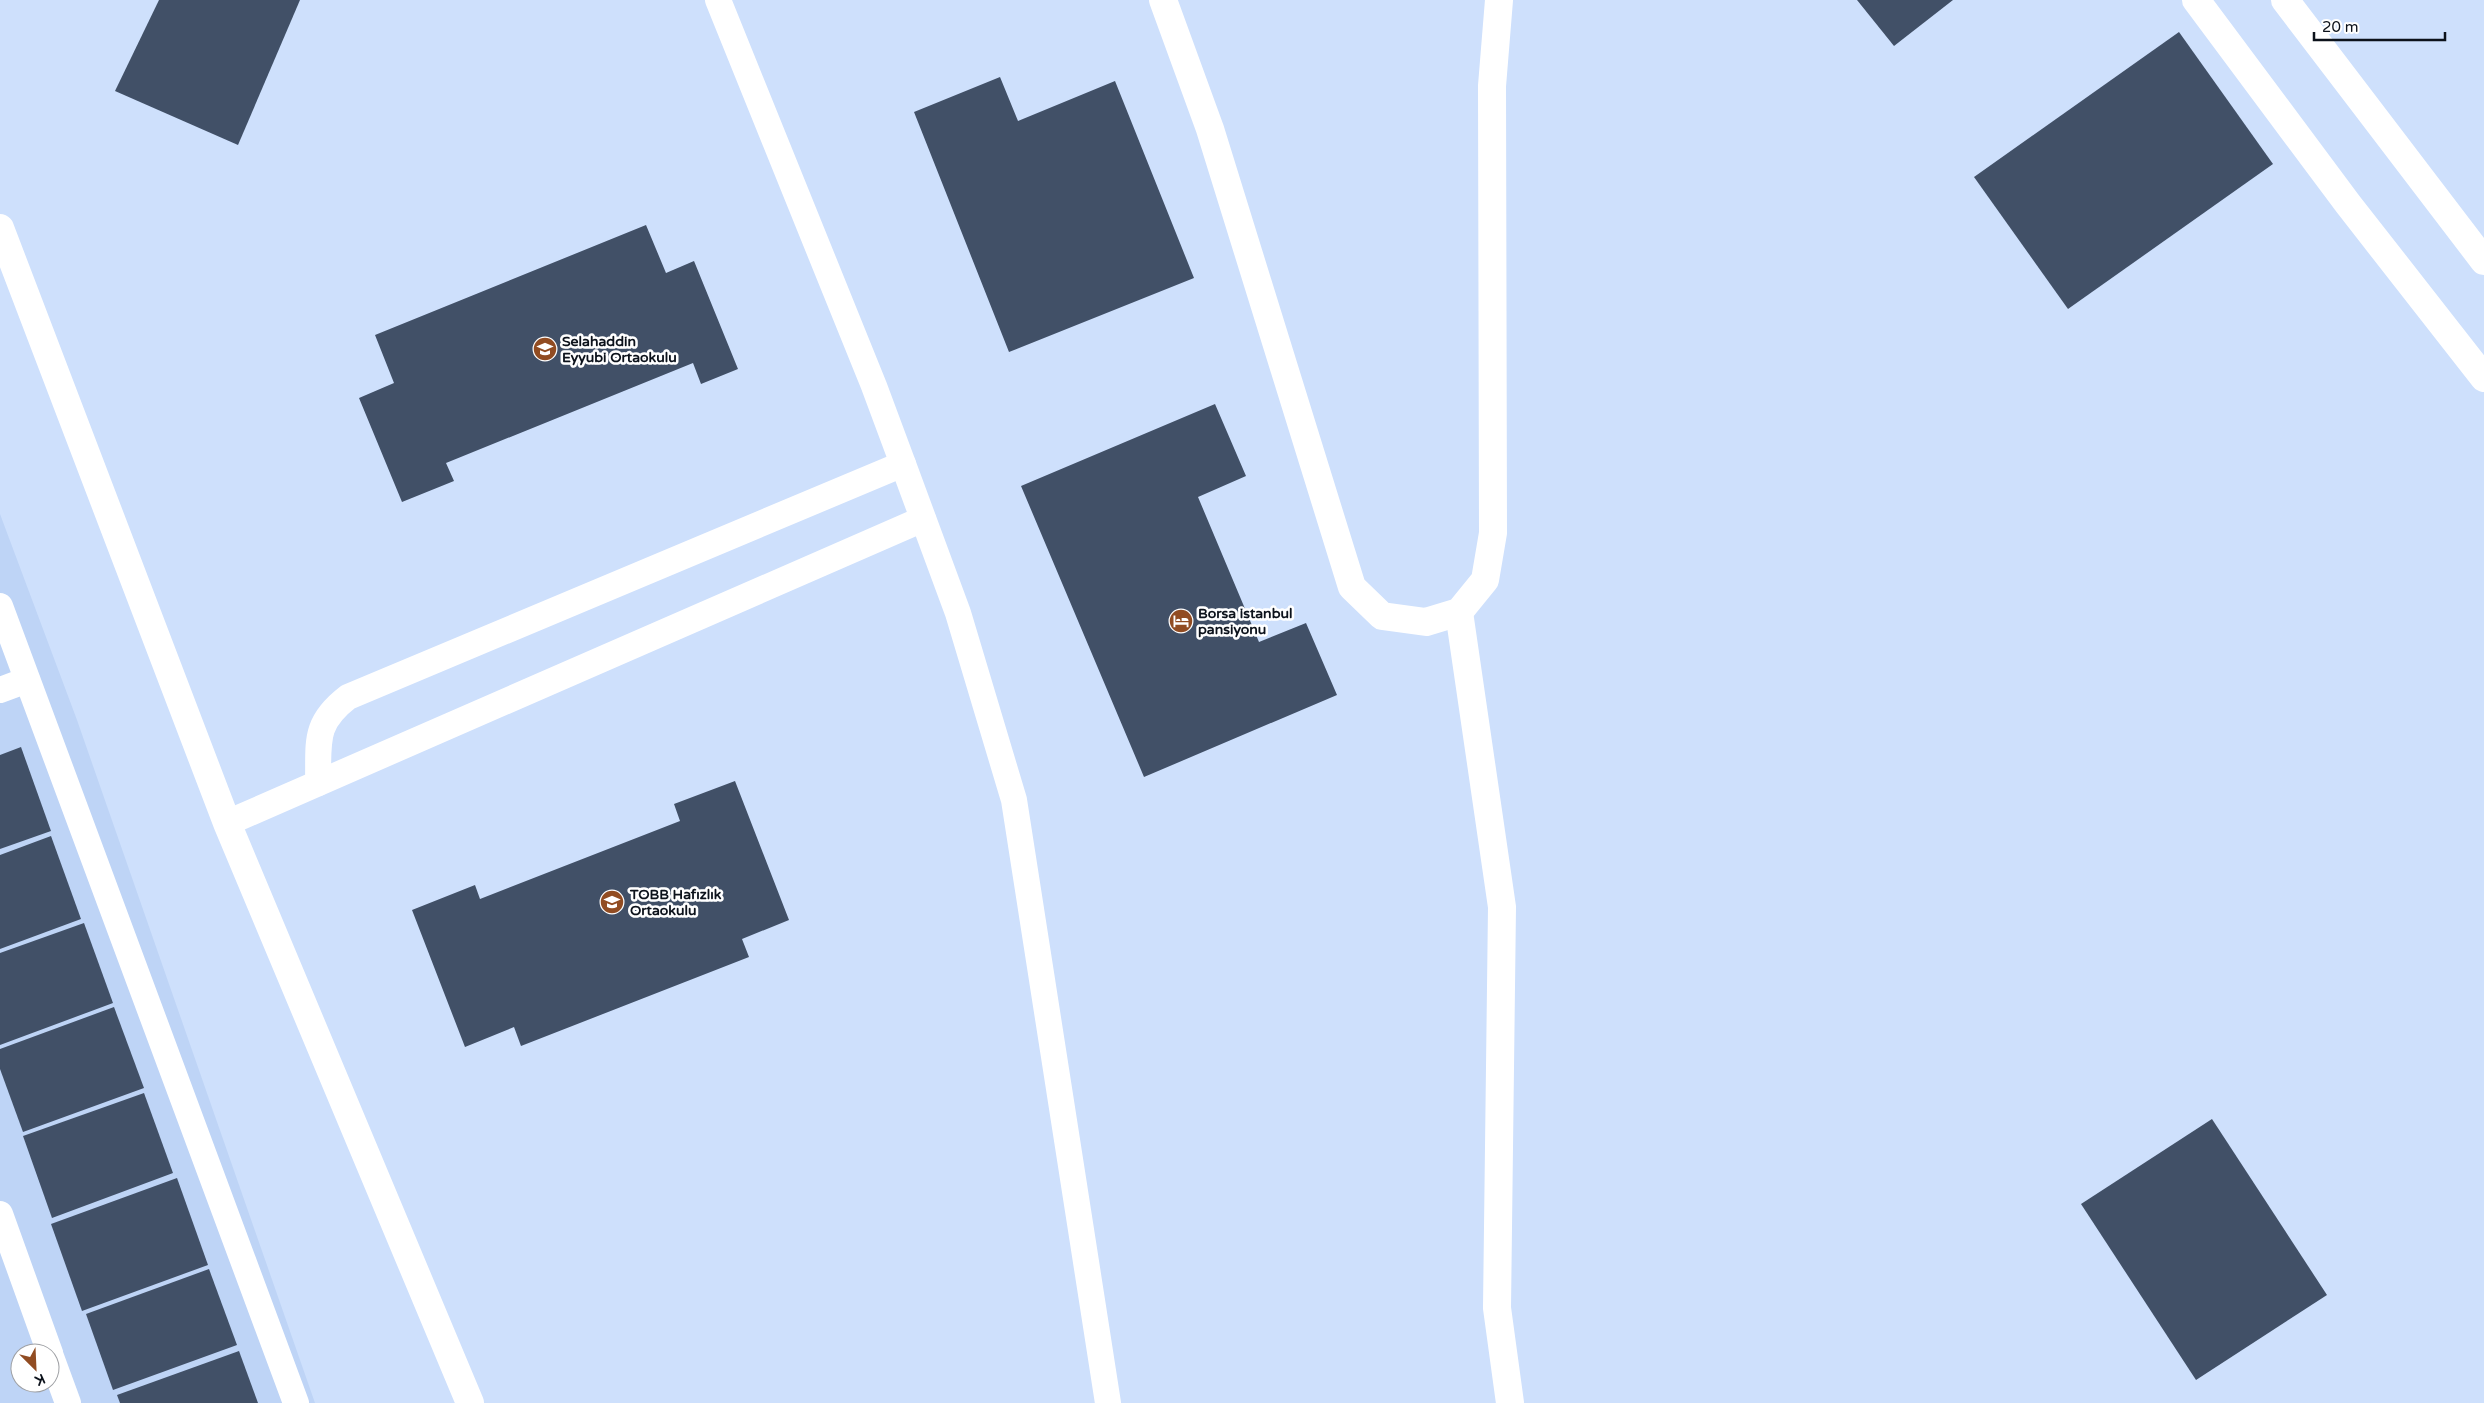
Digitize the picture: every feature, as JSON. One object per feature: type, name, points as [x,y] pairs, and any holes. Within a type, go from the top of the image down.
[{"type":"street","points":[[1162,0],[1210,129],[1352,587],[1382,616],[1426,622],[1459,612],[1486,580],[1493,533],[1492,86],[1499,0]]},
{"type":"street","points":[[2196,0],[2348,204],[2484,378]]},
{"type":"street","points":[[2285,0],[2484,261]]},
{"type":"street","points":[[0,228],[227,823],[470,1403]]},
{"type":"street","points":[[1459,612],[1502,907],[1497,1308],[1510,1403]]},
{"type":"lane","points":[[718,0],[874,386],[903,464],[958,613],[1014,800],[1108,1403]]},
{"type":"lane","points":[[318,783],[319,743],[322,724],[331,710],[348,697],[903,464]]},
{"type":"lane","points":[[227,823],[923,519]]},
{"type":"lane","points":[[0,606],[296,1403]]},
{"type":"lane","points":[[0,690],[27,680]]},
{"type":"lane","points":[[0,1214],[46,1343]]},
{"type":"lane","points":[[60,1381],[68,1403]]},
{"type":"shaded area","points":[[0,514],[77,720],[315,1403],[0,1403]]},
{"type":"building","points":[[159,0],[300,0],[238,145],[115,91]]},
{"type":"building","points":[[1857,0],[1953,0],[1894,46]]},
{"type":"building","points":[[2179,32],[2273,164],[2068,309],[1974,177]]},
{"type":"building","points":[[1000,77],[1018,121],[1115,81],[1194,278],[1009,352],[914,112]]},
{"type":"building","points":[[646,225],[666,273],[694,261],[738,369],[701,384],[693,363],[446,463],[454,481],[402,502],[359,398],[394,383],[375,335]]},
{"type":"building","points":[[1215,404],[1246,476],[1198,497],[1259,642],[1306,623],[1337,695],[1144,777],[1021,486]]},
{"type":"building","points":[[21,747],[51,831],[0,849],[0,755]]},
{"type":"building","points":[[735,781],[789,920],[742,939],[749,957],[521,1046],[514,1027],[465,1047],[412,910],[475,885],[480,899],[680,821],[674,804]]},
{"type":"building","points":[[51,836],[81,919],[0,949],[0,855]]},
{"type":"building","points":[[84,923],[113,1003],[0,1045],[0,953]]},
{"type":"building","points":[[114,1007],[144,1088],[23,1132],[0,1069],[0,1049]]},
{"type":"building","points":[[144,1093],[173,1173],[52,1218],[23,1136]]},
{"type":"building","points":[[2212,1119],[2327,1295],[2196,1380],[2081,1204]]},
{"type":"building","points":[[177,1178],[208,1265],[82,1311],[51,1224]]},
{"type":"building","points":[[209,1269],[237,1345],[113,1390],[86,1314]]},
{"type":"building","points":[[239,1351],[258,1403],[120,1403],[117,1395]]},
{"type":"place","name":"Selahaddin Eyyubi Ortaokulu","points":[[545,349]]},
{"type":"place","name":"Borsa istanbul pansiyonu","points":[[1181,621]]},
{"type":"place","name":"TOBB Hafızlık Ortaokulu","points":[[612,902]]}]
